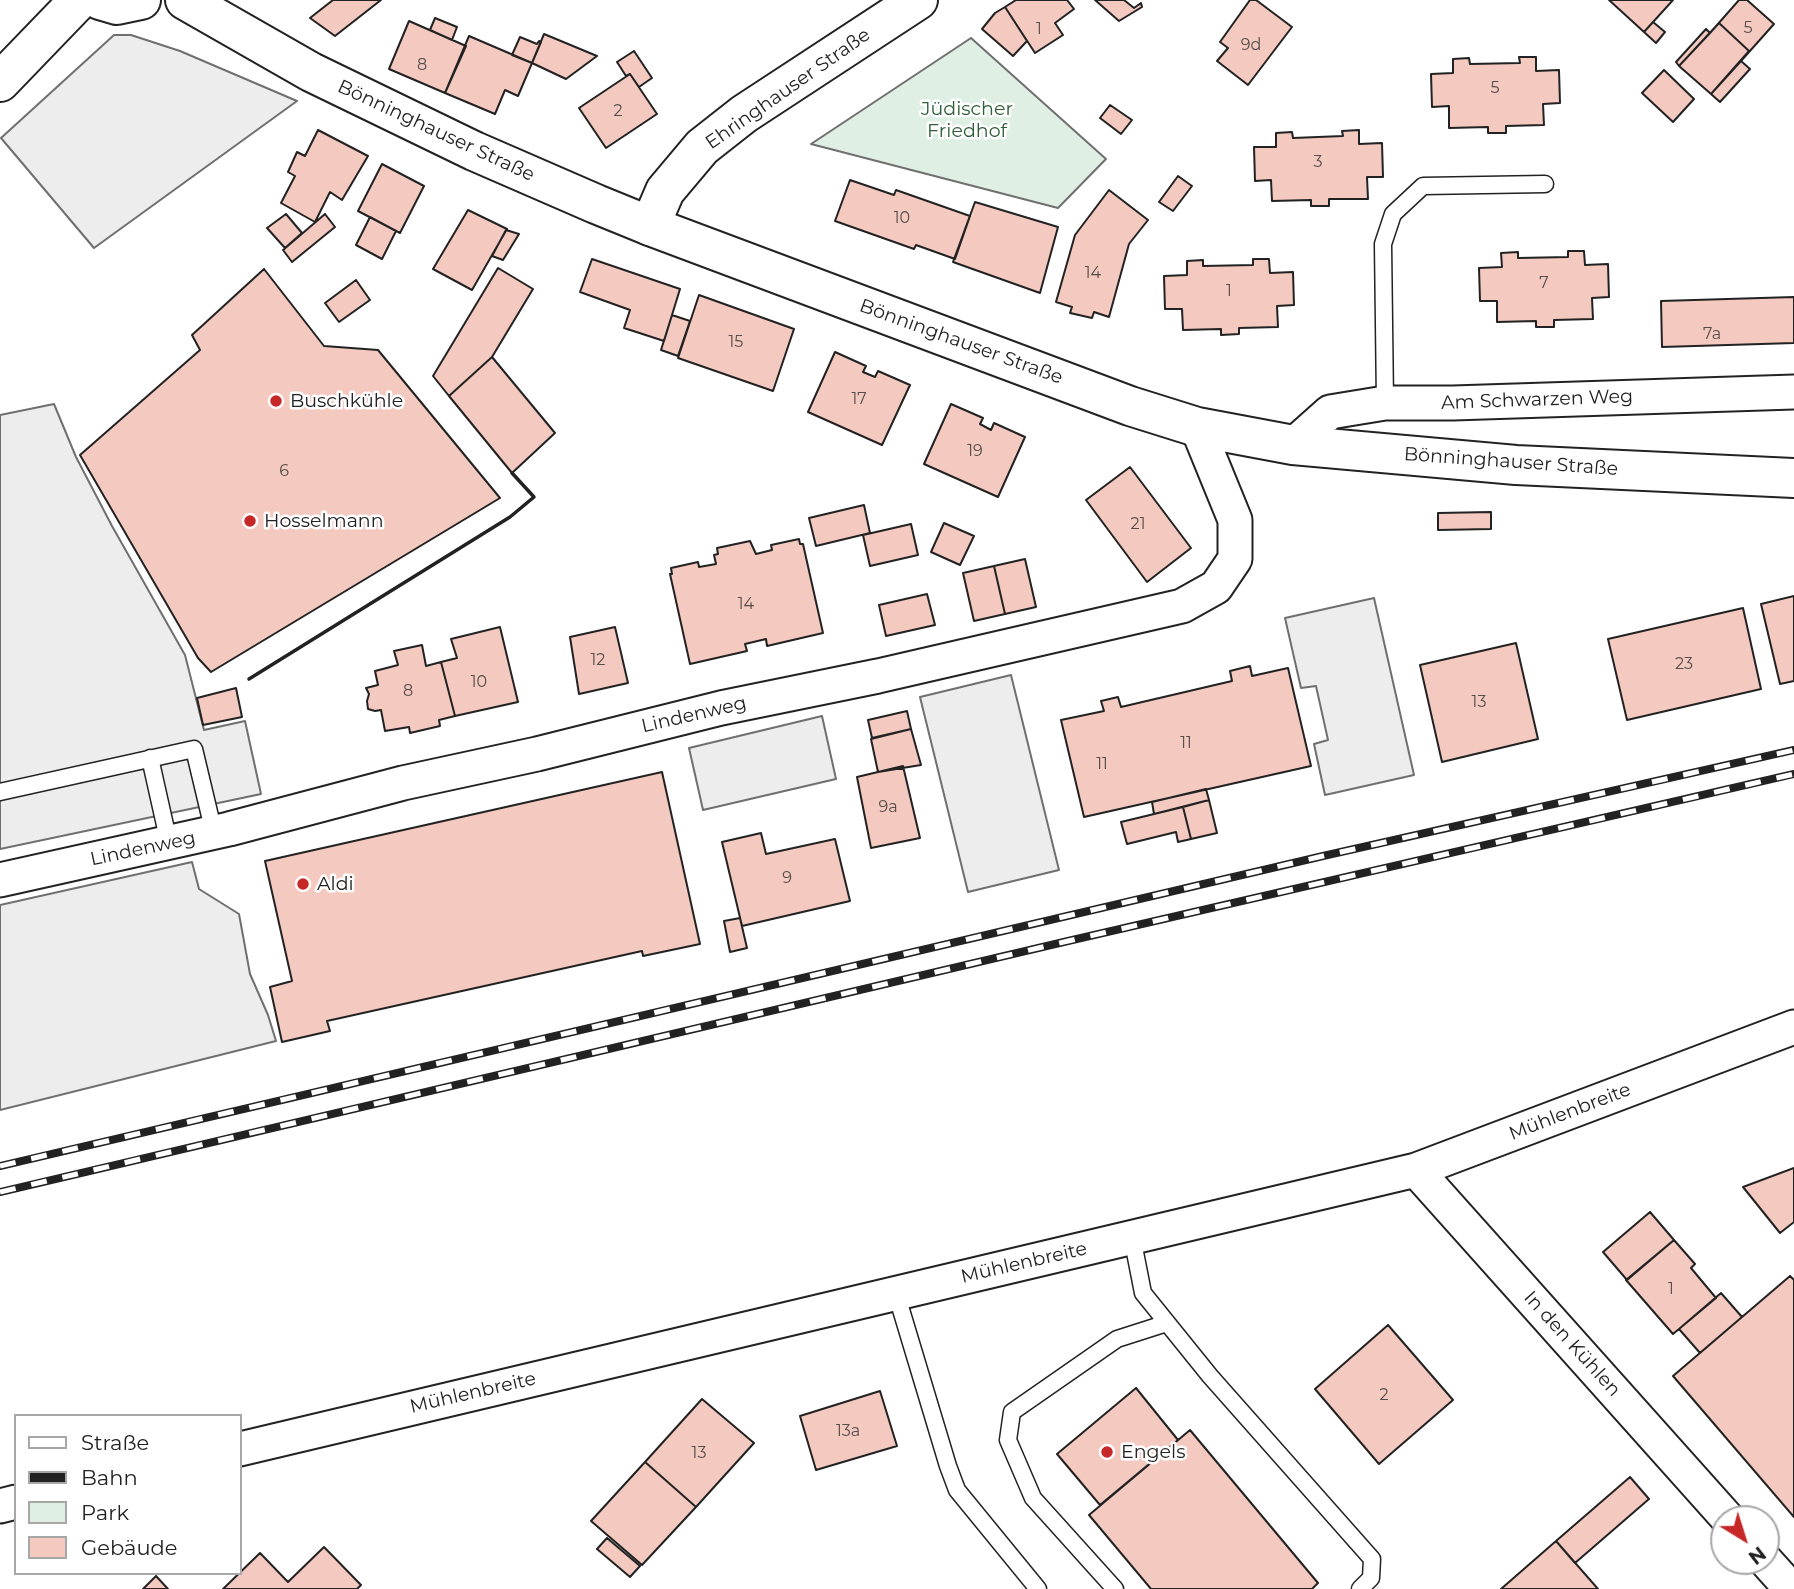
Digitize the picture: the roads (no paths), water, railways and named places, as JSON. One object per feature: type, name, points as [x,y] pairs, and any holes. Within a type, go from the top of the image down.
[{"type":"main road","points":[[0,82],[79,0]]},
{"type":"main road","points":[[100,0],[117,5],[141,0]]},
{"type":"main road","name":"Bönninghauser Straße","points":[[185,0],[311,72],[474,151],[650,226],[1130,406],[1197,427],[1293,445],[1516,465],[1794,478]]},
{"type":"main road","name":"Ehringhauser Straße","points":[[650,226],[665,191],[702,148],[744,114],[918,0]]},
{"type":"street","name":"Am Schwarzen Weg","points":[[1293,445],[1330,412],[1385,403],[1794,392]]},
{"type":"street","name":"Lindenweg","points":[[0,880],[214,833],[403,783],[537,754],[720,708],[878,676],[1182,606],[1216,587],[1235,559],[1235,520],[1197,427]]},
{"type":"street","name":"Mühlenbreite","points":[[242,1449],[1416,1170],[1794,1027]]},
{"type":"street","name":"In den Kühlen","points":[[1416,1170],[1715,1505]]},
{"type":"street","points":[[1778,1575],[1791,1589]]},
{"type":"lane","points":[[1385,403],[1383,244],[1393,214],[1423,186],[1545,184]]},
{"type":"lane","points":[[0,792],[194,749],[214,833]]},
{"type":"lane","points":[[150,758],[169,843]]},
{"type":"lane","points":[[1132,1237],[1143,1293],[1210,1376],[1372,1559],[1371,1578],[1360,1589]]},
{"type":"lane","points":[[896,1293],[957,1490],[1038,1589]]},
{"type":"lane","points":[[1115,1589],[1033,1499],[1007,1440],[1012,1412],[1117,1339],[1167,1323]]},
{"type":"railway","points":[[0,1166],[1323,856],[1794,750]]},
{"type":"railway","points":[[0,1192],[1068,941],[1794,774]]},
{"type":"place","name":"Buschkühle","points":[[276,401]]},
{"type":"place","name":"Hosselmann","points":[[250,521]]},
{"type":"place","name":"Aldi","points":[[303,884]]},
{"type":"place","name":"Engels","points":[[1107,1452]]},
{"type":"park label","name":"Jüdischer Friedhof","points":[[967,120]]}]
